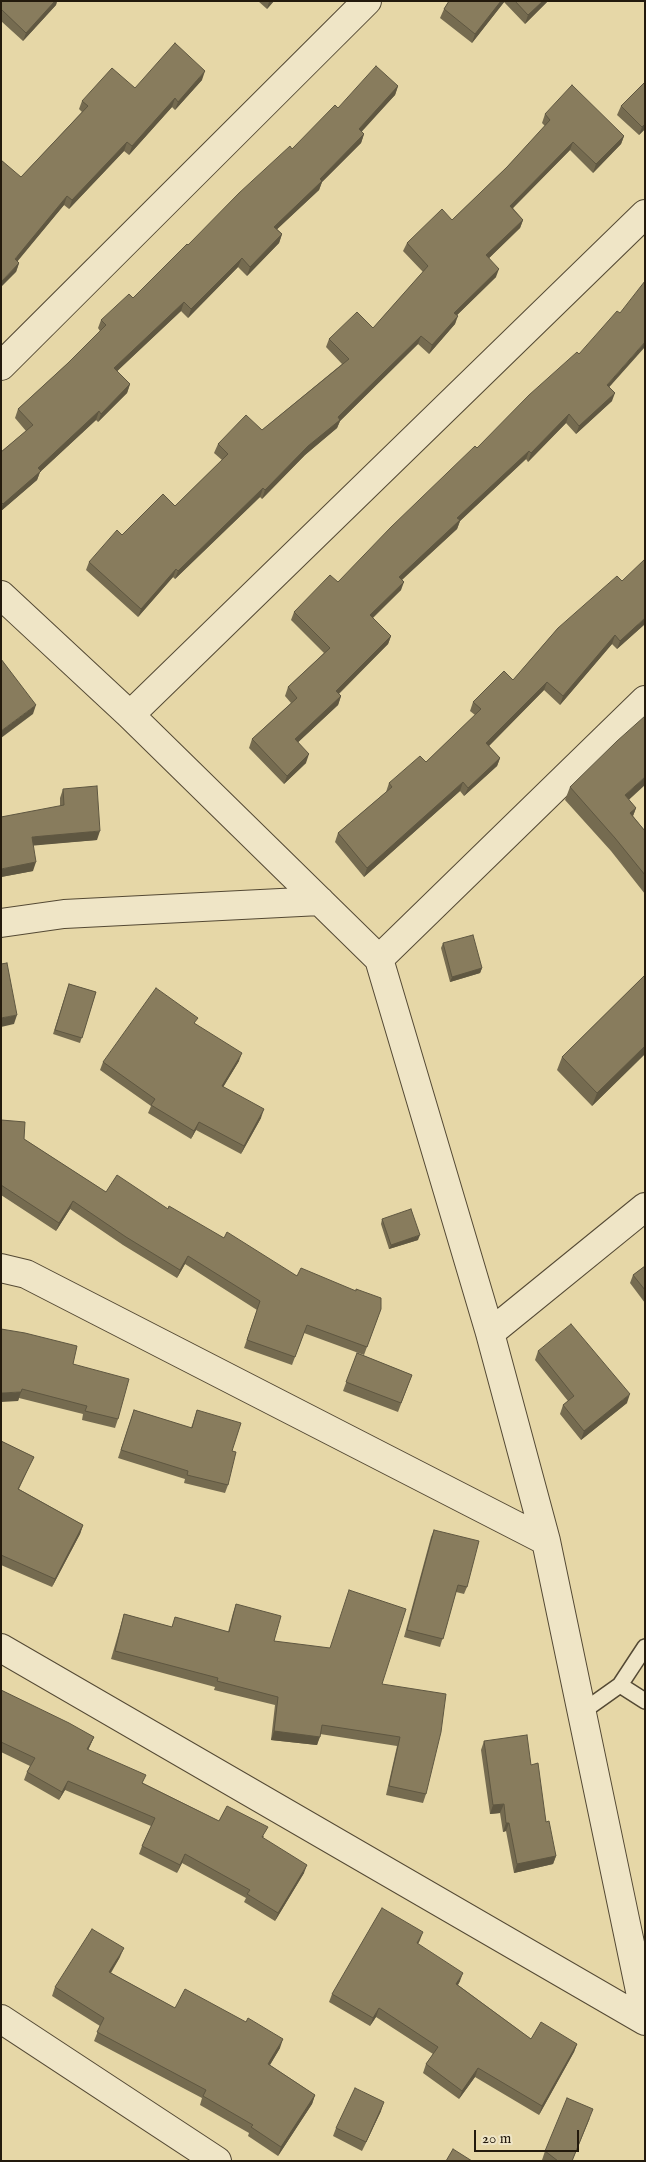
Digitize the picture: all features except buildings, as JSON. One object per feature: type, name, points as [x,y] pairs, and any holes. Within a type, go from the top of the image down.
[{"type":"street","points":[[1,366],[367,1]]},
{"type":"street","points":[[130,715],[645,214]]},
{"type":"street","points":[[1,595],[130,715],[379,959],[490,1333],[546,1541],[645,2015]]},
{"type":"street","points":[[379,959],[645,700]]},
{"type":"street","points":[[1,923],[64,914],[320,901]]},
{"type":"street","points":[[490,1333],[645,1207]]},
{"type":"street","points":[[1,1268],[26,1274],[546,1541]]},
{"type":"street","points":[[1,1648],[645,2021]]},
{"type":"street","points":[[1,2019],[217,2161]]},
{"type":"lane","points":[[582,1712],[620,1685],[645,1647]]},
{"type":"lane","points":[[620,1685],[645,1700]]}]
